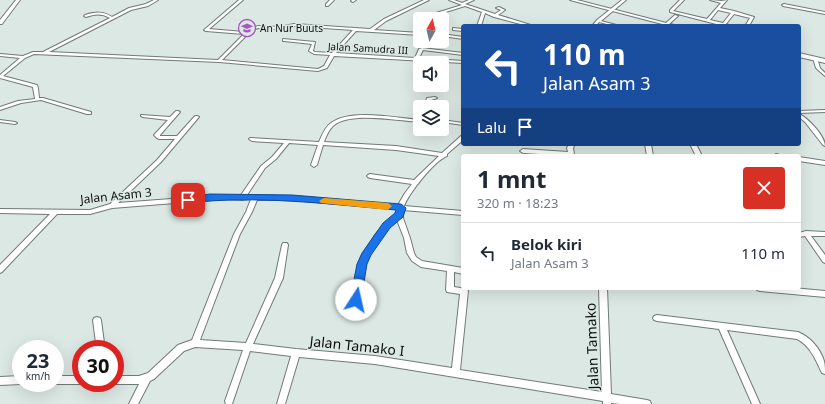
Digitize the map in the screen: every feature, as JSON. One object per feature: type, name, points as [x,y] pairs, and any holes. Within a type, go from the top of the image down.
[{"type":"street","points":[[0,23],[18,0]]},
{"type":"street","points":[[44,53],[130,9],[147,5],[156,0]]},
{"type":"street","points":[[241,0],[205,30],[246,32],[258,27],[279,28],[291,25],[413,34]]},
{"type":"street","points":[[327,5],[332,0]]},
{"type":"street","name":"Jalan Samudra III","points":[[370,31],[385,20],[427,0]]},
{"type":"street","points":[[451,0],[521,24]]},
{"type":"street","points":[[443,12],[464,5],[472,0]]},
{"type":"street","points":[[572,0],[667,24],[676,16]]},
{"type":"street","points":[[618,0],[623,1]]},
{"type":"street","points":[[682,0],[671,11],[720,24]]},
{"type":"street","points":[[712,0],[724,1]]},
{"type":"street","points":[[596,24],[623,1]]},
{"type":"street","points":[[707,21],[724,1]]},
{"type":"street","points":[[784,5],[825,14]]},
{"type":"street","points":[[495,16],[503,10],[498,8]]},
{"type":"street","points":[[718,9],[753,18],[748,24]]},
{"type":"street","points":[[480,24],[484,12]]},
{"type":"street","points":[[725,24],[733,12]]},
{"type":"street","points":[[86,16],[102,13],[112,18]]},
{"type":"street","points":[[598,21],[612,24]]},
{"type":"street","points":[[454,29],[461,30]]},
{"type":"street","points":[[0,77],[24,57],[33,53],[219,61],[318,70],[326,67],[333,54],[355,30]]},
{"type":"street","points":[[219,61],[244,38],[246,32]]},
{"type":"street","points":[[449,36],[461,38]]},
{"type":"street","name":"Jalan Samudra III","points":[[284,40],[311,42],[315,44],[311,52],[386,58],[413,58]]},
{"type":"street","points":[[418,56],[422,49],[461,54]]},
{"type":"street","points":[[0,55],[24,57]]},
{"type":"street","points":[[801,55],[825,61]]},
{"type":"street","points":[[815,58],[818,68],[825,75]]},
{"type":"street","name":"Jalan Samudra III","points":[[449,61],[461,62]]},
{"type":"street","points":[[0,77],[35,86],[37,99]]},
{"type":"street","points":[[429,100],[435,98]]},
{"type":"street","points":[[0,109],[20,102],[37,99],[49,100],[80,112],[89,113]]},
{"type":"street","points":[[801,112],[825,111]]},
{"type":"street","points":[[178,112],[157,136],[179,138]]},
{"type":"street","points":[[143,116],[171,119]]},
{"type":"street","points":[[801,116],[807,121],[825,144]]},
{"type":"street","points":[[112,206],[159,161],[197,117]]},
{"type":"street","points":[[314,165],[332,124],[345,118],[356,117],[413,121]]},
{"type":"street","points":[[0,121],[15,123]]},
{"type":"street","points":[[449,122],[461,124]]},
{"type":"street","points":[[252,140],[396,148],[445,155]]},
{"type":"street","points":[[356,300],[362,264],[367,253],[386,226],[400,211],[414,182],[461,140]]},
{"type":"street","points":[[242,198],[263,167],[274,158],[288,142]]},
{"type":"street","points":[[523,151],[560,154]]},
{"type":"street","points":[[801,158],[825,163]]},
{"type":"street","points":[[370,176],[414,182]]},
{"type":"street","name":"Jalan Asam 3","points":[[0,211],[90,212],[112,206],[210,197],[292,198],[400,211],[461,213]]},
{"type":"street","points":[[124,380],[139,380],[146,377],[157,371],[182,348],[195,343],[237,234],[247,218],[253,205],[254,198]]},
{"type":"street","points":[[0,270],[56,211]]},
{"type":"street","points":[[400,211],[411,257],[415,261],[421,264],[461,271]]},
{"type":"street","points":[[802,234],[825,234]]},
{"type":"street","points":[[802,234],[825,260]]},
{"type":"street","points":[[229,401],[248,346],[279,278],[285,245]]},
{"type":"street","points":[[451,269],[450,290],[464,291],[456,372]]},
{"type":"street","name":"Jalan Tamako","points":[[603,290],[606,400]]},
{"type":"street","points":[[782,290],[825,294]]},
{"type":"street","points":[[657,318],[801,336],[812,346],[825,370]]},
{"type":"street","points":[[98,320],[100,340]]},
{"type":"street","points":[[721,326],[756,404]]},
{"type":"street","name":"Jalan Tamako I","points":[[195,343],[248,346],[296,353],[375,360],[456,372],[606,400],[647,404]]},
{"type":"street","points":[[280,404],[296,353]]},
{"type":"street","points":[[133,404],[146,377]]},
{"type":"street","points":[[0,381],[12,380]]},
{"type":"slow traffic","points":[[324,201],[388,206]]},
{"type":"place","name":"An Nur Buuts","points":[[247,28]]},
{"type":"route","points":[[188,200],[210,197],[292,198],[401,208],[399,215],[380,233],[367,253],[362,264],[356,300]]}]
